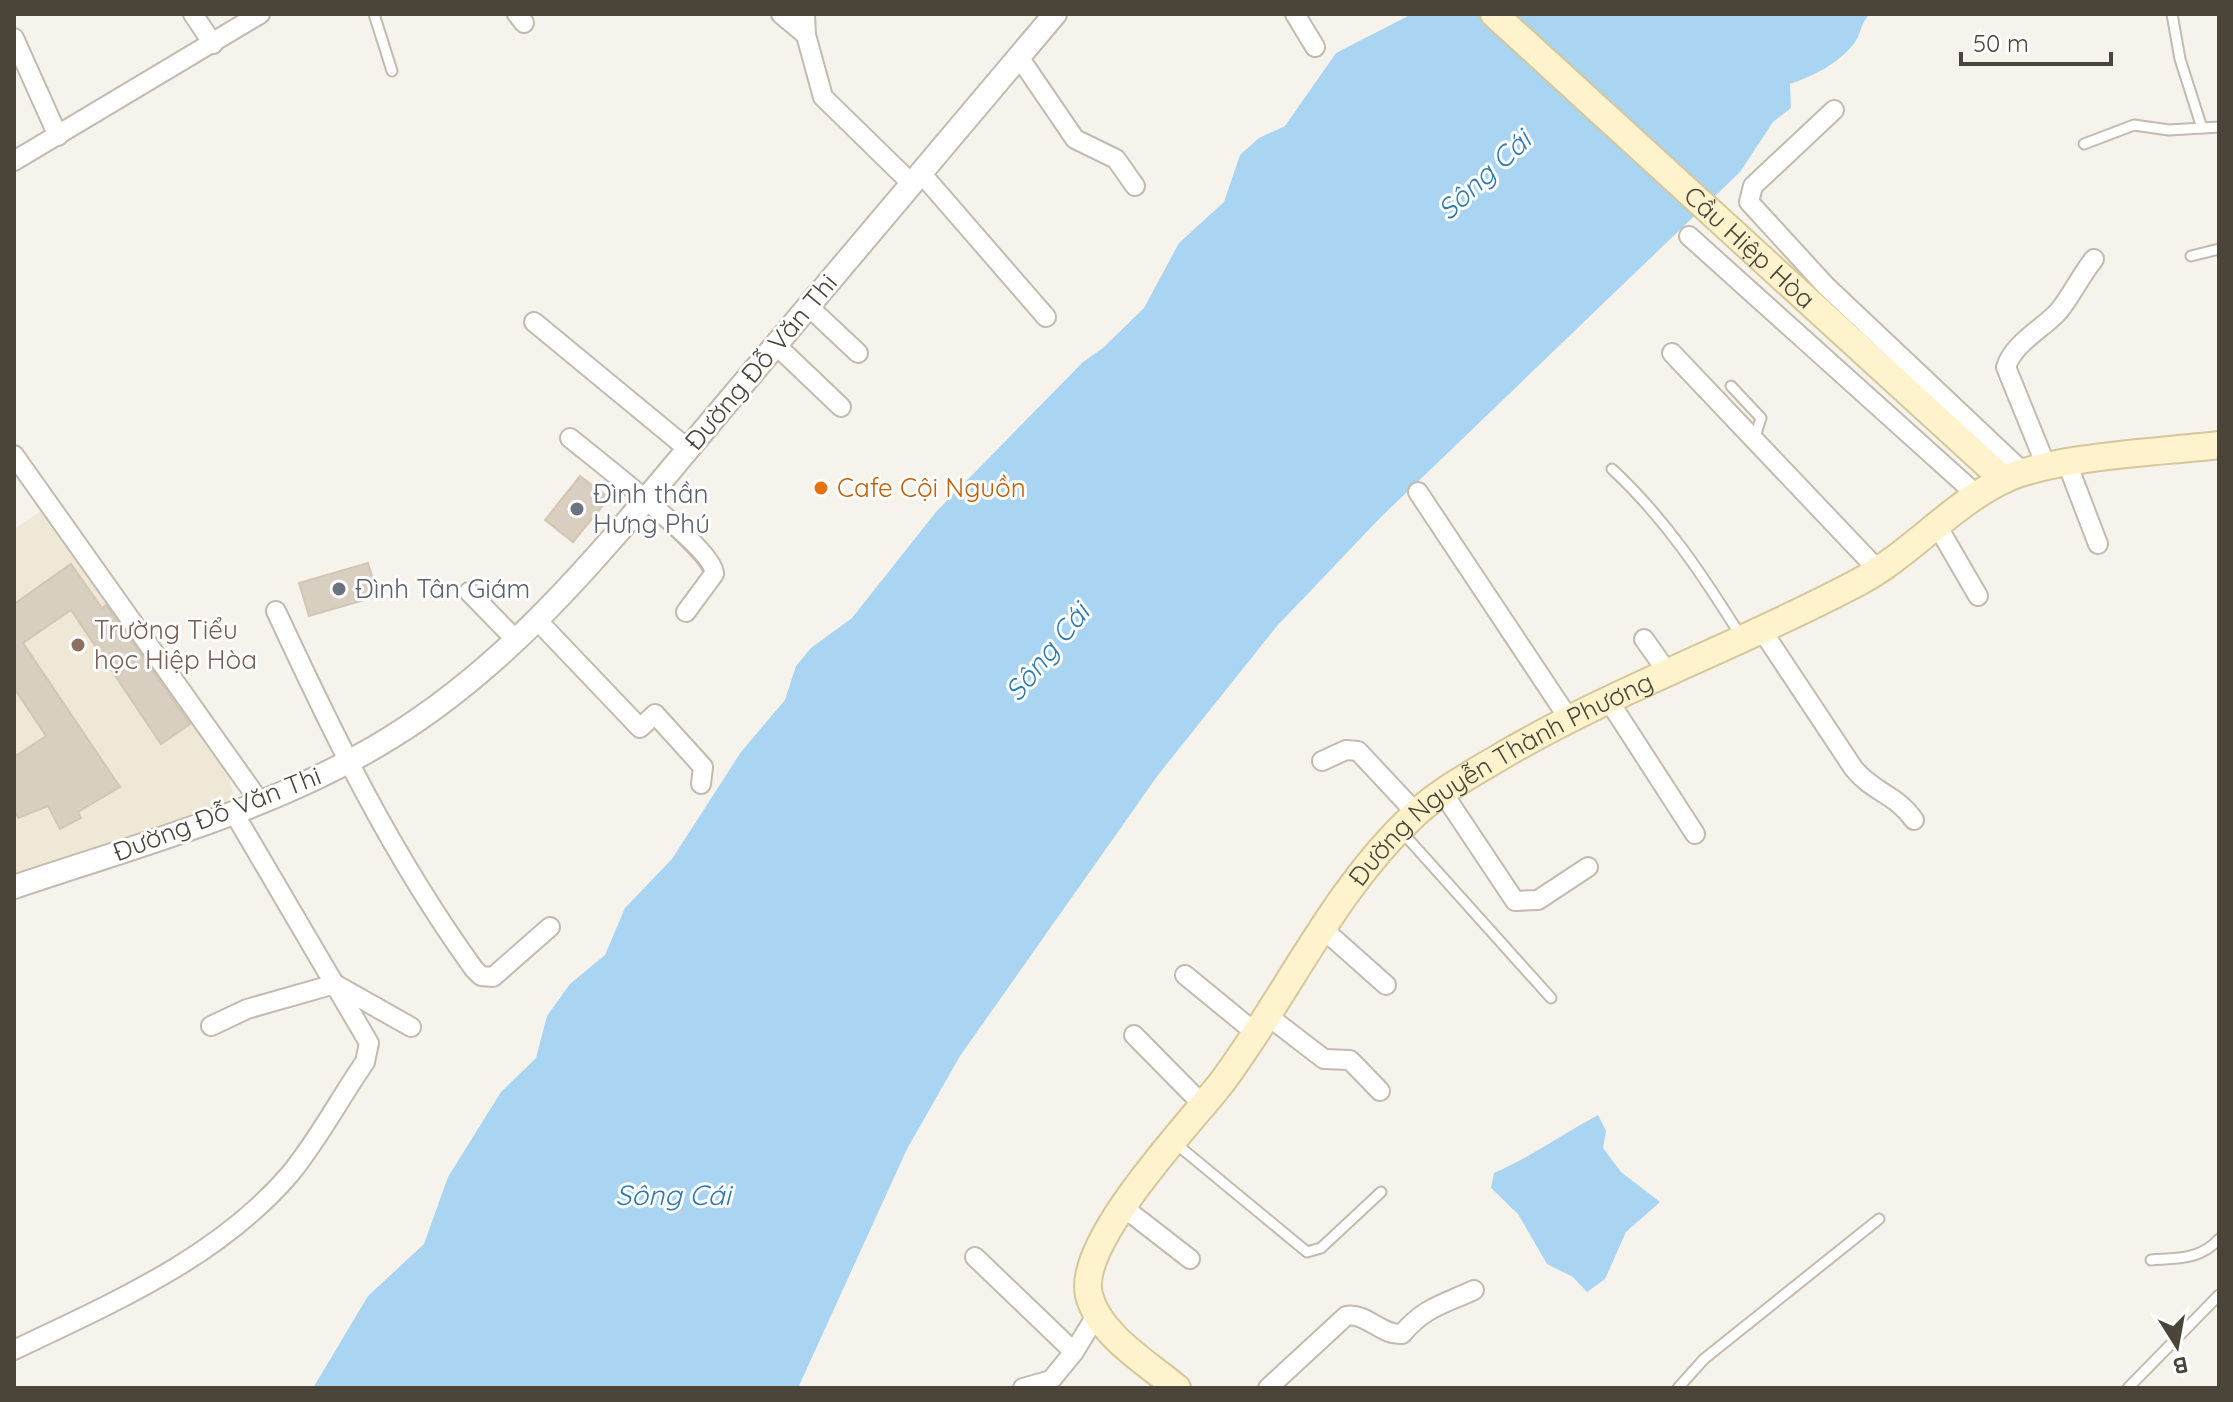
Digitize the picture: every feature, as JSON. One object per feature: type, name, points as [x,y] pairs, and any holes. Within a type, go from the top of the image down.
[{"type":"main road","name":"Cầu Hiệp Hòa","points":[[1494,14],[1965,444],[2036,471]]},
{"type":"main road","name":"Đường Nguyễn Thành Phương","points":[[1097,1314],[1088,1293],[1089,1268],[1123,1207],[1263,1025],[1352,883],[1408,821],[1443,793],[1569,719],[1753,636],[1879,571],[1978,496],[2036,471],[2219,445]]},
{"type":"main road","points":[[1097,1314],[1111,1332],[1177,1388]]},
{"type":"street","points":[[193,14],[213,44]]},
{"type":"street","points":[[14,161],[260,14]]},
{"type":"street","points":[[781,14],[806,35]]},
{"type":"street","points":[[805,14],[806,35],[819,89],[827,104],[916,178],[1046,317]]},
{"type":"street","name":"Đường Đỗ Văn Thi","points":[[14,887],[234,813],[346,763],[425,716],[517,641],[688,449],[1055,14]]},
{"type":"street","points":[[1295,14],[1315,47]]},
{"type":"street","points":[[14,38],[58,136]]},
{"type":"street","points":[[1019,57],[1075,139],[1116,159],[1135,186]]},
{"type":"street","points":[[1834,110],[1753,186],[1749,202],[1826,286],[2036,471],[2098,544]]},
{"type":"street","points":[[1689,236],[1978,496]]},
{"type":"street","points":[[2036,471],[2006,367],[2013,353],[2059,311],[2094,259]]},
{"type":"street","points":[[808,306],[858,353]]},
{"type":"street","points":[[534,322],[688,449]]},
{"type":"street","points":[[776,345],[841,407]]},
{"type":"street","points":[[1672,353],[1879,571]]},
{"type":"street","points":[[570,438],[668,517],[715,568],[686,612]]},
{"type":"street","points":[[14,455],[260,802]]},
{"type":"street","points":[[1418,492],[1569,719]]},
{"type":"street","points":[[1938,527],[1978,596]]},
{"type":"street","points":[[469,592],[517,641]]},
{"type":"street","points":[[276,611],[346,763],[384,832],[481,976],[493,977],[502,971],[550,927]]},
{"type":"street","points":[[538,621],[640,728],[655,714],[680,737],[700,761],[704,773],[701,784]]},
{"type":"street","points":[[1753,636],[1854,769],[1869,786],[1901,801],[1914,820]]},
{"type":"street","points":[[1644,639],[1668,673]]},
{"type":"street","points":[[1609,701],[1695,834]]},
{"type":"street","points":[[1322,761],[1346,750],[1358,751],[1408,821]]},
{"type":"street","points":[[1443,793],[1515,901],[1538,900],[1588,867]]},
{"type":"street","points":[[14,1350],[105,1306],[222,1240],[290,1174],[365,1062],[369,1043],[234,813]]},
{"type":"street","points":[[1323,929],[1386,985]]},
{"type":"street","points":[[1185,975],[1263,1025],[1324,1059],[1350,1060],[1380,1091]]},
{"type":"street","points":[[211,1026],[247,1009],[335,984],[411,1027]]},
{"type":"street","points":[[1134,1035],[1203,1105]]},
{"type":"street","points":[[1123,1207],[1190,1259]]},
{"type":"street","points":[[975,1257],[1074,1352]]},
{"type":"street","points":[[1268,1388],[1346,1316],[1354,1315],[1392,1335],[1402,1334],[1411,1321],[1427,1308],[1474,1290]]},
{"type":"street","points":[[1023,1388],[1054,1384],[1097,1314]]},
{"type":"lane","points":[[374,14],[392,71]]},
{"type":"lane","points":[[2172,14],[2180,59],[2202,128]]},
{"type":"lane","points":[[2084,144],[2134,125],[2169,130],[2219,127]]},
{"type":"lane","points":[[2191,256],[2219,249]]},
{"type":"lane","points":[[1731,386],[1761,418],[1754,440]]},
{"type":"lane","points":[[1612,469],[1645,500],[1753,636]]},
{"type":"lane","points":[[1408,821],[1551,998]]},
{"type":"lane","points":[[1173,1142],[1307,1252],[1321,1248],[1381,1192]]},
{"type":"lane","points":[[1678,1388],[1704,1359],[1879,1219]]},
{"type":"lane","points":[[2151,1260],[2189,1258],[2203,1253],[2219,1239]]},
{"type":"lane","points":[[2128,1388],[2219,1295]]},
{"type":"shaded area","name":"Trường Tiểu học Hiệp Hòa","points":[[45,508],[226,765],[237,806],[14,884],[14,529]]},
{"type":"water","name":"Sông Cái","points":[[1412,14],[1870,14],[1855,42],[1842,56],[1817,73],[1790,84],[1791,108],[1773,122],[1740,172],[1380,518],[1277,626],[1158,775],[960,1056],[907,1149],[798,1388],[313,1388],[368,1296],[424,1244],[448,1177],[501,1092],[536,1058],[547,1016],[570,984],[605,955],[625,908],[672,859],[741,752],[785,700],[796,666],[811,648],[852,618],[936,512],[1083,362],[1103,348],[1144,308],[1179,243],[1224,202],[1240,155],[1259,138],[1285,126],[1336,53]]},
{"type":"water","points":[[1598,1115],[1606,1131],[1603,1148],[1621,1172],[1660,1202],[1626,1232],[1605,1279],[1587,1292],[1573,1277],[1547,1264],[1518,1214],[1491,1188],[1494,1173]]},
{"type":"building","name":"Đình thần Hưng Phú","points":[[580,476],[609,498],[573,542],[545,520]]},
{"type":"building","name":"Đình Tân Giám","points":[[368,563],[378,596],[309,616],[299,583]]},
{"type":"building","points":[[71,564],[102,608],[106,605],[190,724],[161,744],[71,610],[23,643],[120,787],[78,812],[81,818],[60,829],[48,806],[18,818],[14,809],[14,757],[46,736],[14,688],[14,604]]},
{"type":"place","name":"Cafe Cội Nguồn","points":[[821,488]]},
{"type":"place","name":"Đình thần Hưng Phú","points":[[577,509]]},
{"type":"place","name":"Đình Tân Giám","points":[[339,589]]},
{"type":"place","name":"Trường Tiểu học Hiệp Hòa","points":[[78,645]]}]
